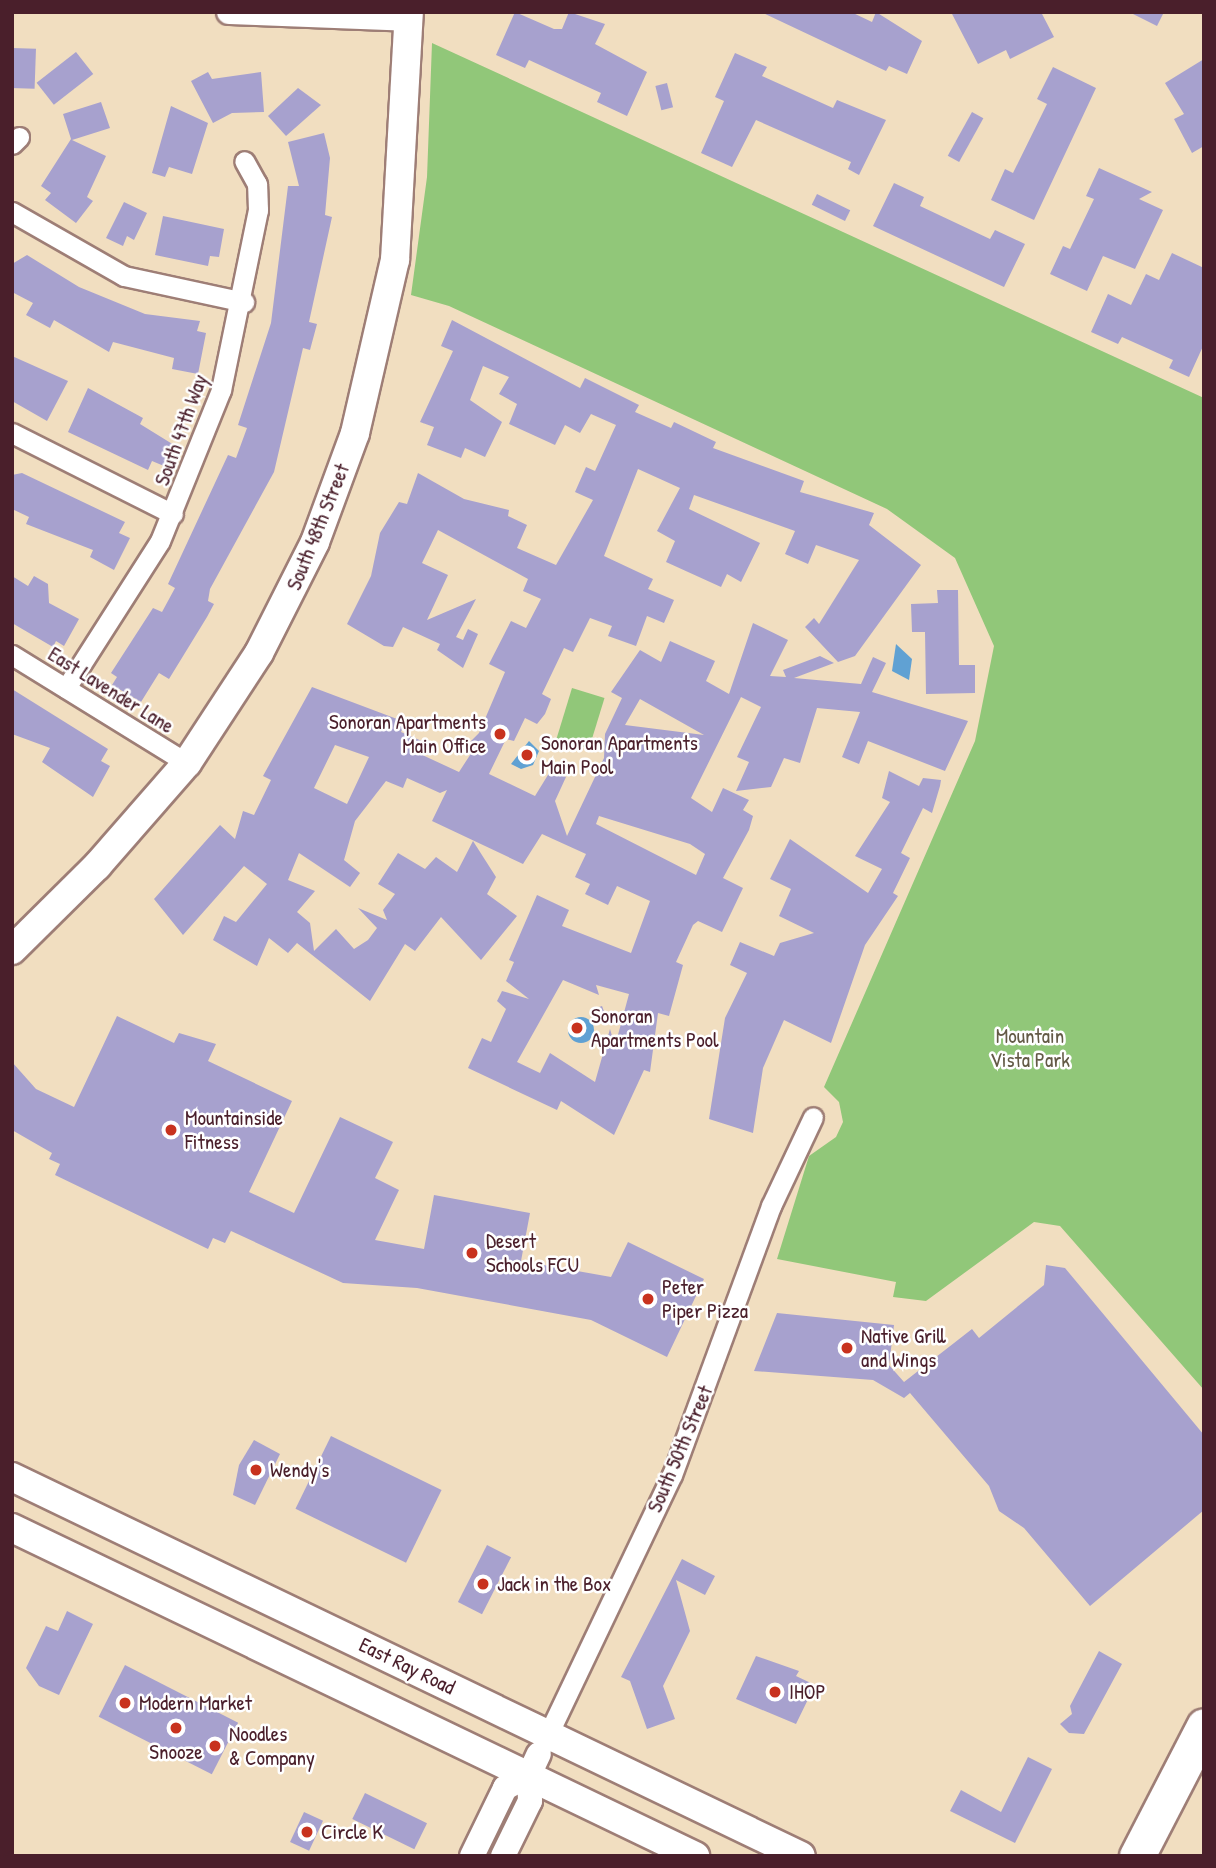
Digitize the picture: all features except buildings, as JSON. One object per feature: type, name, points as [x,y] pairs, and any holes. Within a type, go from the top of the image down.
[{"type":"highway","points":[[1137,1856],[1204,1726]]},
{"type":"main road","name":"South 48th Street","points":[[12,950],[107,856],[187,763],[279,618],[355,433],[395,260],[408,16]]},
{"type":"main road","name":"East Ray Road","points":[[12,1477],[539,1754],[695,1856]]},
{"type":"main road","name":"East Ray Road","points":[[12,1528],[539,1754],[802,1856]]},
{"type":"street","points":[[229,12],[408,16]]},
{"type":"street","name":"South 47th Way","points":[[66,688],[173,514],[221,390],[244,302],[258,211],[257,184],[244,161]]},
{"type":"street","points":[[12,212],[124,276],[244,302]]},
{"type":"street","points":[[12,433],[173,514]]},
{"type":"street","name":"East Lavender Lane","points":[[12,655],[187,763]]},
{"type":"street","name":"South 50th Street","points":[[503,1856],[530,1801],[539,1754],[671,1475],[771,1206],[813,1116]]},
{"type":"street","name":"South 50th Street","points":[[472,1856],[505,1788],[539,1754]]},
{"type":"green space","name":"Mountain Vista Park","points":[[432,43],[1204,398],[1204,1390],[1060,1226],[1034,1222],[926,1301],[893,1297],[896,1282],[777,1259],[809,1156],[836,1137],[843,1122],[839,1102],[824,1087],[975,741],[994,646],[955,558],[887,509],[449,306],[411,295],[427,177]]},
{"type":"green space","points":[[572,688],[605,698],[589,749],[557,739]]},
{"type":"water","points":[[896,644],[912,659],[909,680],[892,671]]},
{"type":"water","name":"Sonoran Apartments Main Pool","points":[[529,741],[539,751],[533,765],[521,769],[511,764]]},
{"type":"water","name":"Sonoran Apartments Pool","points":[[581,1017],[590,1021],[594,1030],[590,1039],[581,1043],[572,1039],[568,1030],[572,1021]]},
{"type":"place","name":"Sonoran Apartments Main Office","points":[[500,734]]},
{"type":"place","name":"Sonoran Apartments Main Pool","points":[[527,755]]},
{"type":"place","name":"Sonoran Apartments Pool","points":[[577,1028]]},
{"type":"place","name":"Mountainside Fitness","points":[[171,1130]]},
{"type":"place","name":"Desert Schools FCU","points":[[472,1253]]},
{"type":"place","name":"Peter Piper Pizza","points":[[648,1299]]},
{"type":"place","name":"Native Grill and Wings","points":[[847,1348]]},
{"type":"place","name":"Wendy's","points":[[256,1470]]},
{"type":"place","name":"Jack in the Box","points":[[483,1584]]},
{"type":"place","name":"IHOP","points":[[775,1692]]},
{"type":"place","name":"Modern Market","points":[[125,1703]]},
{"type":"place","name":"Snooze","points":[[176,1728]]},
{"type":"place","name":"Noodles & Company","points":[[215,1746]]},
{"type":"place","name":"Circle K","points":[[307,1832]]}]
